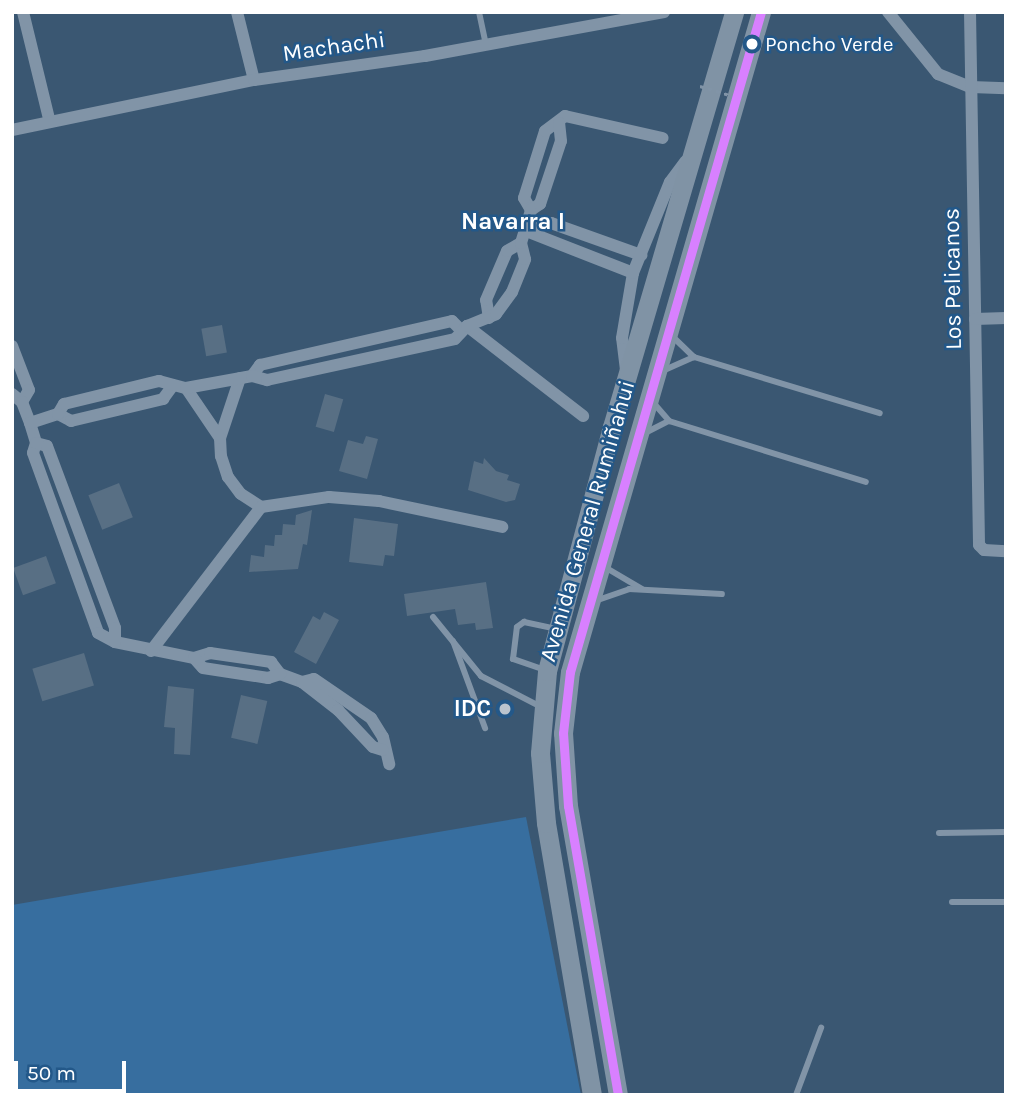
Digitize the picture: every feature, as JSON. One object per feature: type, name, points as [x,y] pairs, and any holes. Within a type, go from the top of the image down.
[{"type":"highway","name":"Avenida General Rumiñahui","points":[[592,1095],[545,823],[540,753],[547,671],[627,376],[734,12]]},
{"type":"highway","name":"Avenida General Rumiñahui","points":[[618,1095],[563,759],[570,672],[586,604],[761,12]]},
{"type":"street","points":[[23,12],[49,119]]},
{"type":"street","points":[[237,12],[254,80]]},
{"type":"street","name":"Machachi","points":[[12,130],[49,119],[254,80],[486,44],[633,14],[664,12]]},
{"type":"street","points":[[888,12],[928,66],[971,87],[1006,88]]},
{"type":"street","name":"Los Pelicanos","points":[[970,12],[979,545],[984,551],[1006,551]]},
{"type":"street","points":[[30,423],[58,414],[64,404],[159,382],[171,388],[186,388],[246,377],[267,380],[455,339],[464,328],[489,318],[501,309],[512,292],[525,259],[524,237],[531,210],[524,198],[545,131],[568,116],[663,138]]},
{"type":"street","points":[[627,376],[622,338],[632,273],[670,182],[691,155]]},
{"type":"street","points":[[489,318],[486,300],[507,251],[524,237],[551,223],[641,254]]},
{"type":"street","points":[[524,237],[632,273]]},
{"type":"street","points":[[975,318],[1006,318]]},
{"type":"street","points":[[464,328],[583,415]]},
{"type":"street","points":[[12,346],[29,390],[17,398],[30,423],[36,443],[33,453],[98,633],[115,642],[151,651],[194,658],[210,653],[271,662],[280,674],[302,682],[338,709],[373,747],[383,750],[389,764]]},
{"type":"street","points":[[220,438],[246,377]]},
{"type":"street","points":[[58,414],[71,421],[163,399],[171,388]]},
{"type":"street","points":[[186,388],[220,438],[228,477],[241,494],[261,507],[329,497],[379,501],[502,527]]},
{"type":"street","points":[[36,443],[47,446],[115,628],[115,642]]},
{"type":"street","points":[[151,651],[261,507]]},
{"type":"lane","points":[[479,12],[486,44]]},
{"type":"lane","points":[[667,331],[694,357],[880,413]]},
{"type":"lane","points":[[654,376],[694,357]]},
{"type":"lane","points":[[648,396],[669,421],[866,482]]},
{"type":"lane","points":[[635,439],[669,421]]},
{"type":"lane","points":[[598,563],[643,590]]},
{"type":"lane","points":[[586,604],[623,590],[722,594]]},
{"type":"lane","points":[[433,617],[481,676],[526,702],[543,707]]},
{"type":"lane","points":[[547,671],[513,659],[517,627],[523,622],[557,629]]},
{"type":"lane","points":[[451,636],[485,728]]},
{"type":"lane","points":[[939,833],[1006,832]]},
{"type":"lane","points":[[952,902],[1006,902]]},
{"type":"lane","points":[[796,1095],[821,1028]]},
{"type":"path","points":[[700,86],[746,100]]},
{"type":"shaded area","points":[[526,817],[581,1095],[12,1095],[12,905]]},
{"type":"building","points":[[222,325],[227,353],[206,356],[201,329]]},
{"type":"building","points":[[325,394],[343,399],[334,432],[316,427]]},
{"type":"building","points":[[366,436],[378,439],[367,479],[339,471],[348,440],[363,444]]},
{"type":"building","points":[[484,458],[496,471],[509,475],[507,480],[520,484],[515,500],[506,502],[468,490],[474,461],[483,464]]},
{"type":"building","points":[[119,483],[133,517],[102,530],[88,495]]},
{"type":"building","points":[[312,510],[307,545],[303,544],[298,569],[249,572],[251,555],[264,557],[265,545],[274,546],[275,535],[282,535],[283,524],[295,525],[296,515]]},
{"type":"building","points":[[354,518],[398,524],[394,556],[385,555],[383,566],[349,562]]},
{"type":"building","points":[[46,556],[56,583],[23,595],[13,568]]},
{"type":"building","points":[[486,582],[493,628],[476,630],[475,623],[458,625],[455,609],[407,616],[404,594]]},
{"type":"building","points":[[324,612],[339,620],[316,664],[294,652],[313,616],[320,620]]},
{"type":"building","points":[[84,653],[94,686],[42,701],[32,669]]},
{"type":"building","points":[[168,686],[194,689],[190,755],[174,754],[175,728],[164,727]]},
{"type":"building","points":[[241,695],[267,701],[257,744],[231,738]]},
{"type":"building","name":"IDC","points":[[510,702],[512,716],[500,718],[498,704]]},
{"type":"transit line","points":[[618,1095],[568,806],[563,733],[570,672],[761,12]]},
{"type":"place","name":"Poncho Verde","points":[[752,44]]},
{"type":"place","name":"IDC","points":[[505,709]]},
{"type":"district","name":"Navarra I","points":[[513,222]]}]
